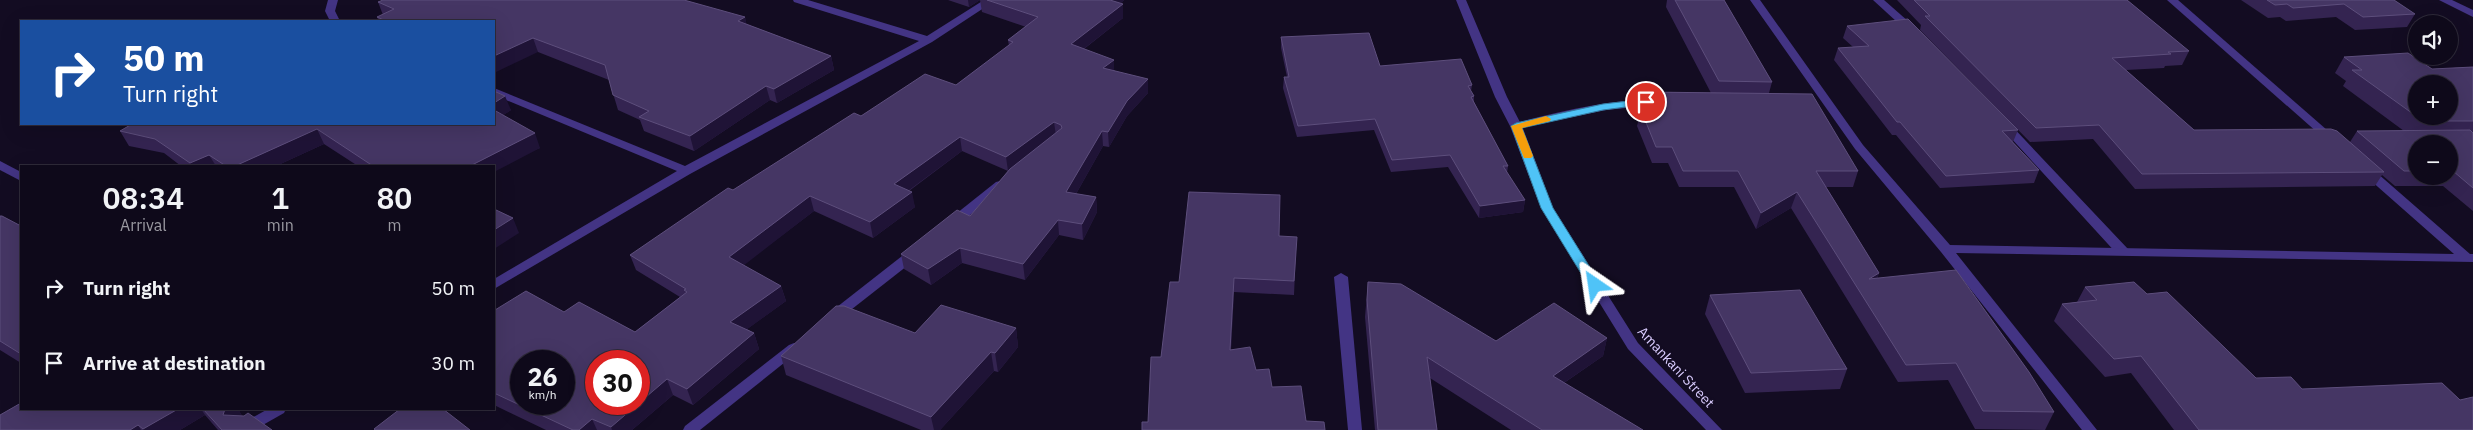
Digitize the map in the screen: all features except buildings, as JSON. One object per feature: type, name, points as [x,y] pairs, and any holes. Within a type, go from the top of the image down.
[{"type":"street","points":[[333,0],[330,11],[335,20]]},
{"type":"street","points":[[798,0],[928,40]]},
{"type":"street","points":[[495,283],[686,171],[928,40],[991,0]]},
{"type":"street","name":"Amankani Street","points":[[1461,0],[1501,98],[1516,126],[1547,208],[1633,346],[1715,430]]},
{"type":"street","points":[[1754,0],[1859,147],[1946,249],[2090,430]]},
{"type":"street","points":[[1878,0],[1920,38]]},
{"type":"street","points":[[2172,0],[2340,147]]},
{"type":"street","points":[[2444,0],[2473,14]]},
{"type":"street","points":[[495,91],[686,171]]},
{"type":"street","points":[[1516,126],[1620,104],[1675,102]]},
{"type":"street","points":[[1810,105],[1830,105]]},
{"type":"street","points":[[1995,115],[2123,252]]},
{"type":"street","points":[[2355,160],[2470,258]]},
{"type":"street","points":[[0,165],[20,176]]},
{"type":"street","points":[[939,233],[1009,178]]},
{"type":"street","points":[[822,326],[924,246]]},
{"type":"street","points":[[1946,249],[2470,258]]},
{"type":"street","points":[[1341,277],[1355,430]]},
{"type":"street","points":[[690,430],[807,338]]},
{"type":"street","points":[[242,430],[277,410]]},
{"type":"slow traffic","points":[[1527,156],[1516,126],[1546,119]]},
{"type":"route","points":[[1595,285],[1547,208],[1516,126],[1603,107],[1646,102]]}]
